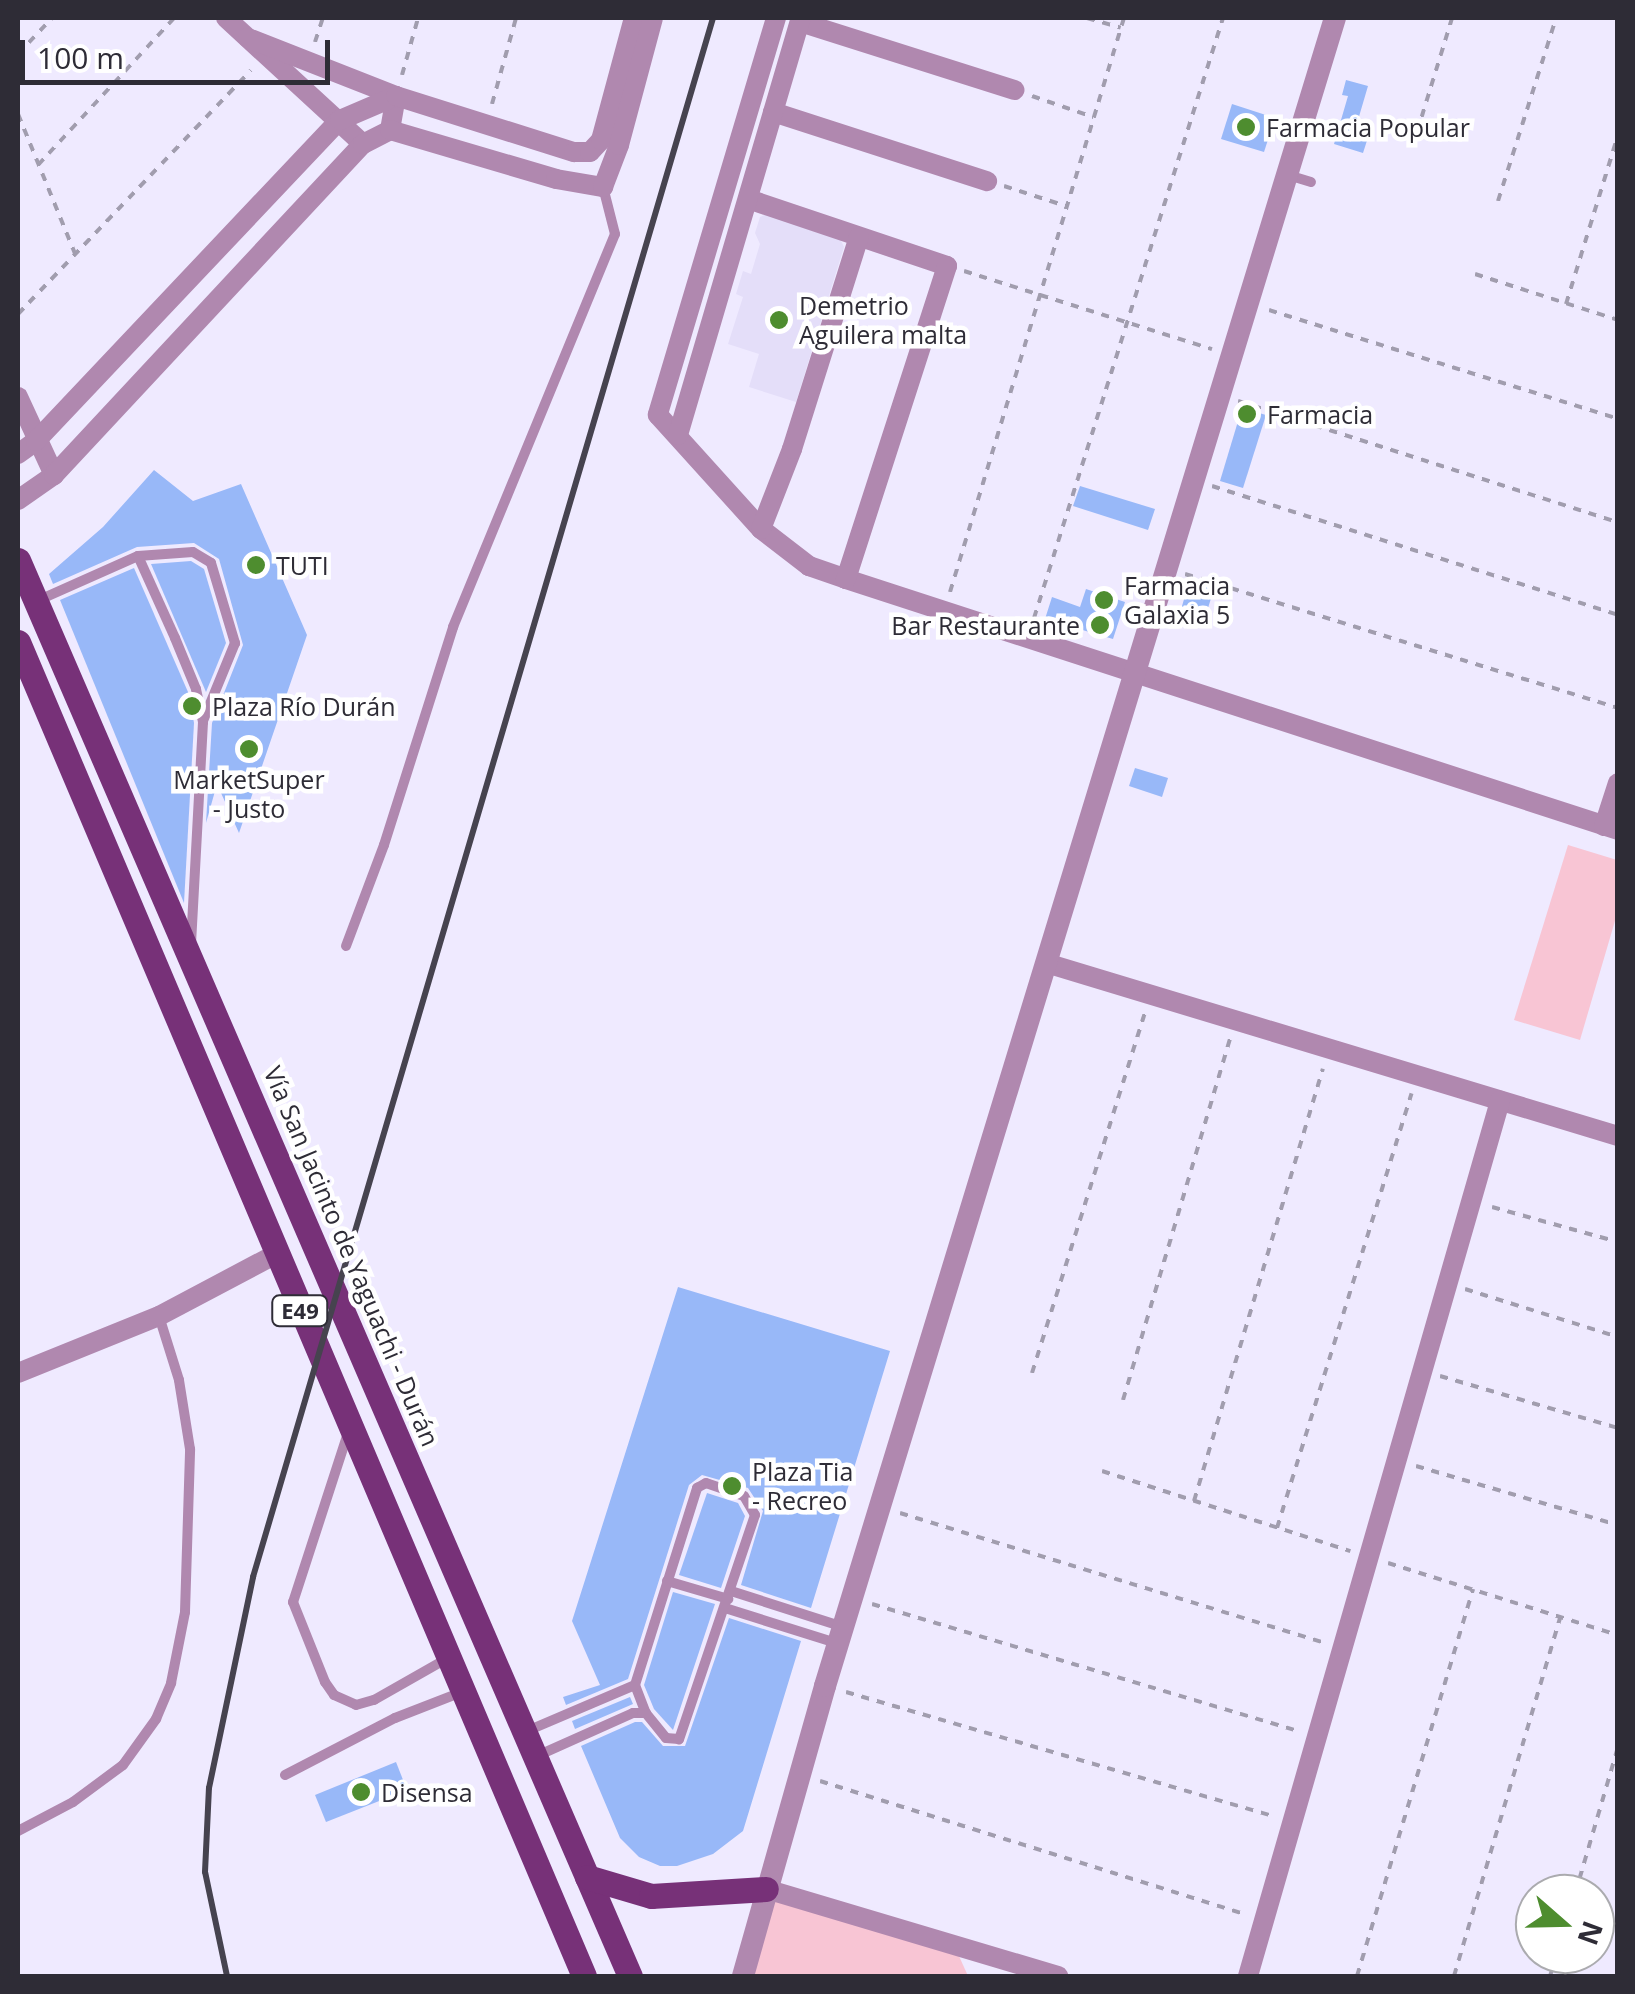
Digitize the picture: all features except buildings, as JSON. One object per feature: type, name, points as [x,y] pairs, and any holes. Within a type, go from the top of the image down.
[{"type":"main road","name":"Vía San Jacinto de Yaguachi - Durán","points":[[18,560],[630,1976]]},
{"type":"main road","name":"E49","points":[[18,642],[584,1976]]},
{"type":"main road","points":[[587,1877],[651,1896],[766,1890]]},
{"type":"street","points":[[226,18],[363,144]]},
{"type":"street","points":[[248,38],[396,96],[574,152],[590,152],[600,140],[634,18]]},
{"type":"street","points":[[18,500],[54,476],[363,144],[390,130],[556,180],[603,187],[619,145],[653,18]]},
{"type":"street","points":[[776,18],[658,414],[761,530],[809,566],[846,579],[1611,828],[1618,783]]},
{"type":"street","points":[[744,1976],[852,1598],[880,1507],[927,1386],[1046,962],[1335,18]]},
{"type":"street","points":[[678,435],[800,20],[1014,90]]},
{"type":"street","points":[[18,454],[36,441],[340,120],[396,96]]},
{"type":"street","points":[[390,130],[396,96]]},
{"type":"street","points":[[773,112],[987,181]]},
{"type":"street","points":[[748,199],[947,266],[846,579]]},
{"type":"street","points":[[761,530],[859,236]]},
{"type":"street","points":[[18,396],[54,476]]},
{"type":"street","points":[[1046,962],[1618,1136]]},
{"type":"street","points":[[1248,1976],[1400,1461],[1500,1100]]},
{"type":"street","points":[[18,1374],[159,1316],[276,1254]]},
{"type":"street","points":[[766,1890],[1058,1976]]},
{"type":"lane","points":[[1286,174],[1311,182]]},
{"type":"lane","points":[[346,946],[384,846],[453,627],[615,234],[603,187]]},
{"type":"lane","points":[[36,602],[138,556],[193,552],[211,562],[235,643],[203,722]]},
{"type":"lane","points":[[138,556],[196,689],[203,722],[190,958]]},
{"type":"lane","points":[[18,1831],[74,1802],[124,1765],[156,1719],[171,1683],[185,1612],[190,1449],[179,1380],[159,1316]]},
{"type":"lane","points":[[350,1428],[296,1583],[294,1602],[299,1621],[334,1695],[356,1706],[374,1700],[448,1658]]},
{"type":"lane","points":[[706,1484],[744,1496],[754,1510],[728,1599],[683,1734],[675,1740],[666,1738],[646,1713],[635,1685],[692,1499],[697,1488],[706,1484]]},
{"type":"lane","points":[[667,1581],[841,1636]]},
{"type":"lane","points":[[728,1599],[841,1636]]},
{"type":"lane","points":[[526,1732],[635,1685]]},
{"type":"lane","points":[[285,1774],[395,1718],[462,1692]]},
{"type":"lane","points":[[536,1757],[618,1717],[646,1713]]},
{"type":"path","points":[[18,54],[52,18]]},
{"type":"path","points":[[38,165],[174,18]]},
{"type":"path","points":[[309,62],[323,18]]},
{"type":"path","points":[[396,96],[418,18]]},
{"type":"path","points":[[486,124],[516,18]]},
{"type":"path","points":[[1087,18],[1120,28]]},
{"type":"path","points":[[944,610],[1124,18]]},
{"type":"path","points":[[1028,636],[1222,18]]},
{"type":"path","points":[[1416,132],[1452,18]]},
{"type":"path","points":[[1498,201],[1556,18]]},
{"type":"path","points":[[18,314],[265,56]]},
{"type":"path","points":[[1014,90],[1094,117]]},
{"type":"path","points":[[18,114],[74,254]]},
{"type":"path","points":[[1566,304],[1618,135]]},
{"type":"path","points":[[987,181],[1066,206]]},
{"type":"path","points":[[947,266],[1231,355]]},
{"type":"path","points":[[1476,274],[1618,320]]},
{"type":"path","points":[[1247,303],[1618,419]]},
{"type":"path","points":[[1219,395],[1618,522]]},
{"type":"path","points":[[1193,480],[1618,615]]},
{"type":"path","points":[[1166,568],[1618,708]]},
{"type":"path","points":[[1032,1373],[1150,994]]},
{"type":"path","points":[[1123,1400],[1236,1020]]},
{"type":"path","points":[[1194,1500],[1329,1048]]},
{"type":"path","points":[[1278,1528],[1417,1076]]},
{"type":"path","points":[[1472,1201],[1618,1242]]},
{"type":"path","points":[[1449,1284],[1618,1338]]},
{"type":"path","points":[[1424,1371],[1618,1428]]},
{"type":"path","points":[[1400,1461],[1618,1525]]},
{"type":"path","points":[[1102,1471],[1618,1634]]},
{"type":"path","points":[[880,1507],[1345,1648]]},
{"type":"path","points":[[1357,1976],[1473,1590]]},
{"type":"path","points":[[852,1598],[1318,1737]]},
{"type":"path","points":[[1454,1976],[1560,1617]]},
{"type":"path","points":[[826,1686],[1293,1822]]},
{"type":"path","points":[[1580,1874],[1618,1747]]},
{"type":"path","points":[[799,1774],[1264,1920]]},
{"type":"shaded area","name":"Demetrio Aguilera malta","points":[[771,212],[838,234],[844,247],[796,402],[749,387],[759,354],[728,344],[743,297],[736,294],[743,271],[751,274],[760,244],[755,233],[760,217]]},
{"type":"shaded area","points":[[1568,845],[1617,860],[1617,914],[1580,1040],[1514,1020]]},
{"type":"shaded area","points":[[769,1889],[954,1945],[968,1976],[744,1976]]},
{"type":"railway","points":[[227,1976],[205,1872],[209,1788],[253,1577],[713,18]]},
{"type":"place","name":"Farmacia Popular","points":[[1246,127]]},
{"type":"place","name":"Demetrio Aguilera malta","points":[[779,320]]},
{"type":"place","name":"Farmacia","points":[[1247,414]]},
{"type":"place","name":"TUTI","points":[[256,565]]},
{"type":"place","name":"Farmacia Galaxia 5","points":[[1104,600]]},
{"type":"place","name":"Bar Restaurante","points":[[1100,625]]},
{"type":"place","name":"Plaza Río Durán","points":[[192,706]]},
{"type":"place","name":"MarketSuper - Justo","points":[[249,749]]},
{"type":"place","name":"Plaza Tia - Recreo","points":[[732,1486]]},
{"type":"place","name":"Disensa","points":[[361,1792]]}]
